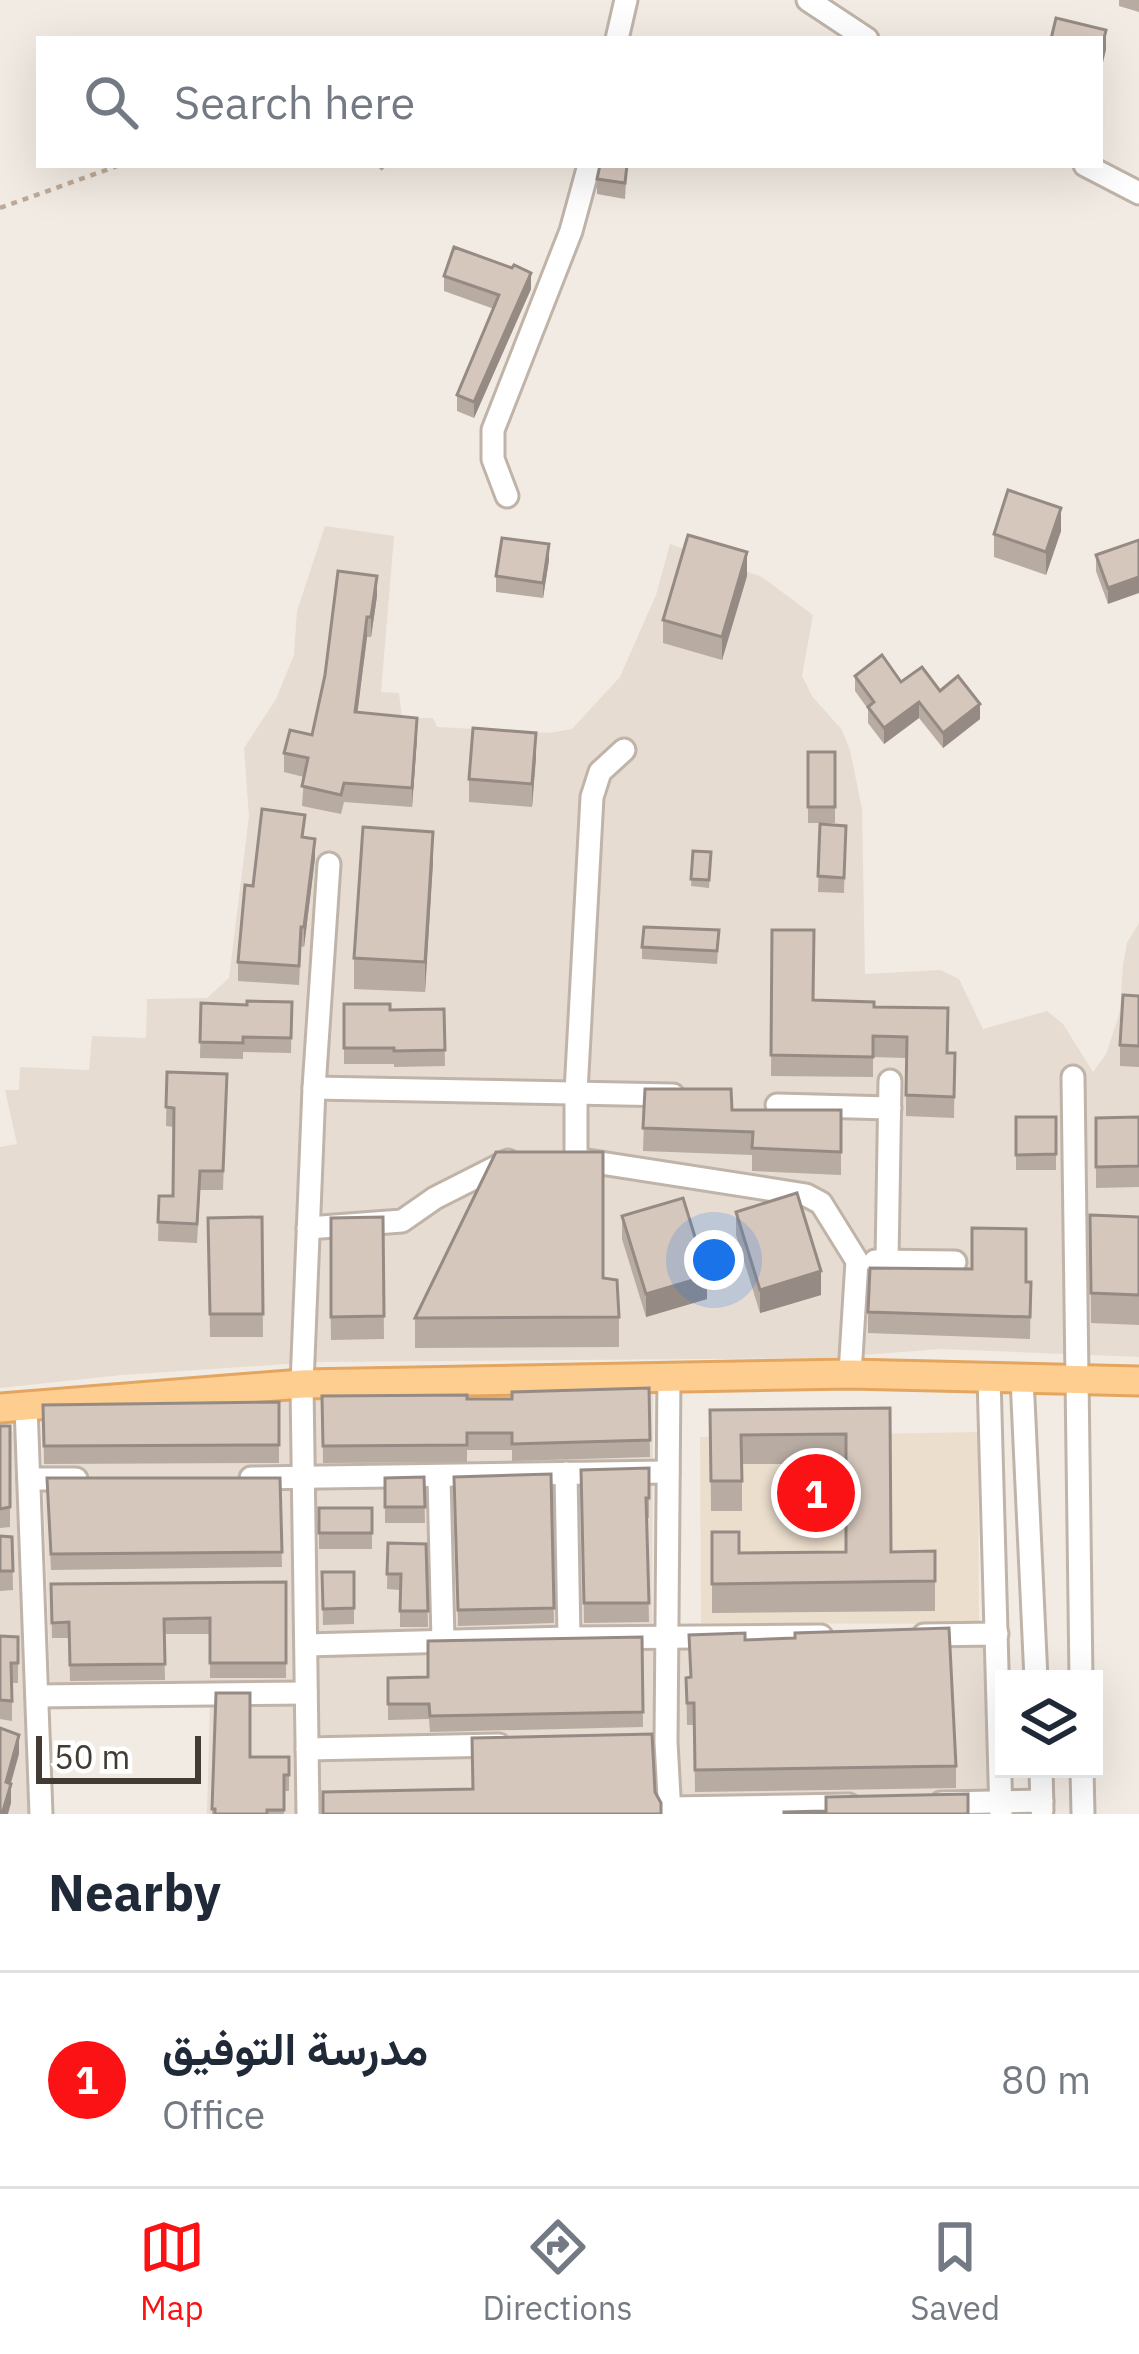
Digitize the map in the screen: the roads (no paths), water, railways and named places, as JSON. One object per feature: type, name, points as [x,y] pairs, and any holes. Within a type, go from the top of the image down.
[{"type":"main road","points":[[13,1407],[302,1384],[850,1373],[1139,1381]]},
{"type":"street","points":[[618,36],[626,0]]},
{"type":"street","points":[[808,0],[862,36]]},
{"type":"street","points":[[508,496],[493,459],[494,430],[571,232],[588,168]]},
{"type":"street","points":[[1091,168],[1139,193]]},
{"type":"street","points":[[624,750],[600,772],[592,797],[576,1092],[567,1159],[806,1195],[820,1203],[857,1261],[850,1373]]},
{"type":"street","points":[[308,1814],[306,1645],[294,1582],[304,1478],[308,1228],[328,864]]},
{"type":"street","points":[[1073,1077],[1081,1670]]},
{"type":"street","points":[[887,1261],[890,1081]]},
{"type":"street","points":[[314,1088],[693,1096]]},
{"type":"street","points":[[777,1105],[890,1108]]},
{"type":"street","points":[[308,1228],[402,1221],[502,1162],[520,1159]]},
{"type":"street","points":[[857,1261],[955,1262]]},
{"type":"street","points":[[669,1376],[666,1742],[670,1811],[868,1804]]},
{"type":"street","points":[[989,1377],[1001,1808]]},
{"type":"street","points":[[1022,1378],[1036,1670]]},
{"type":"street","points":[[13,1407],[29,1479],[23,1541],[44,1585],[26,1641],[37,1696],[29,1742],[41,1814]]},
{"type":"street","points":[[235,1478],[668,1472]]},
{"type":"street","points":[[566,1474],[568,1638]]},
{"type":"street","points":[[439,1478],[443,1640]]},
{"type":"street","points":[[29,1479],[98,1479]]},
{"type":"street","points":[[902,1635],[997,1634]]},
{"type":"street","points":[[306,1645],[832,1636]]},
{"type":"street","points":[[37,1696],[307,1693]]},
{"type":"street","points":[[642,1743],[666,1742]]},
{"type":"street","points":[[308,1749],[523,1745]]},
{"type":"street","points":[[912,1804],[1042,1808],[1041,1778]]},
{"type":"street","points":[[1082,1778],[1083,1814]]},
{"type":"place","name":"مدرسة التوفيق","points":[[816,1493]]}]
